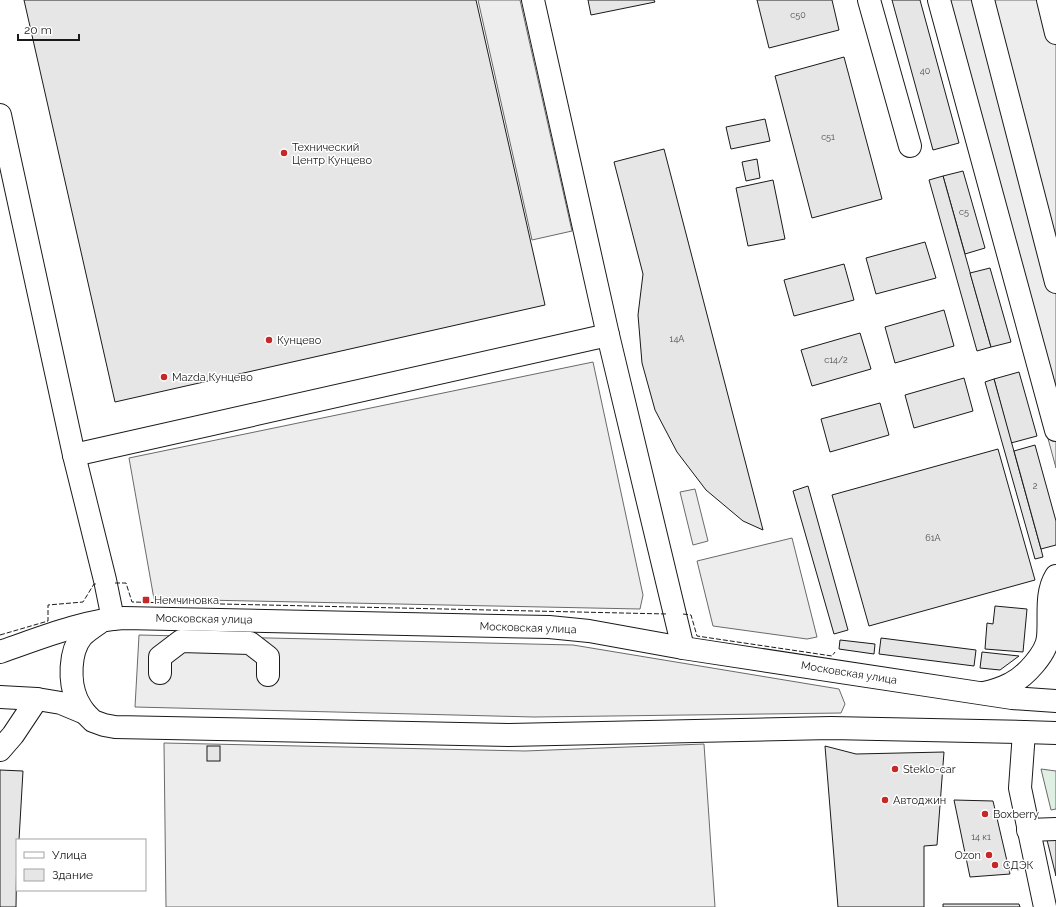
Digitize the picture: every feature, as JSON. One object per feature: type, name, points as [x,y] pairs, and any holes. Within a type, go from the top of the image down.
[{"type":"street","points":[[533,0],[608,335],[683,648]]},
{"type":"street","points":[[869,0],[910,146]]},
{"type":"street","points":[[939,0],[1056,430]]},
{"type":"street","points":[[983,0],[1056,282]]},
{"type":"street","points":[[1048,0],[1056,33]]},
{"type":"street","points":[[0,115],[74,455],[105,580],[108,620],[90,628],[81,637],[75,650],[72,666],[73,682],[77,699],[85,713],[94,721],[104,725],[115,726],[509,735],[830,728],[1056,733]]},
{"type":"street","points":[[74,455],[608,335]]},
{"type":"street","points":[[982,694],[1012,683],[1022,676],[1044,650],[1048,638],[1049,595],[1056,576]]},
{"type":"street","points":[[209,642],[210,619]]},
{"type":"street","name":"Московская улица","points":[[0,652],[58,632],[108,620],[210,619],[549,627],[589,630],[683,648],[982,694],[1056,701]]},
{"type":"street","points":[[1048,638],[1056,660]]},
{"type":"street","points":[[160,673],[160,657],[181,641],[250,643],[268,657],[268,675]]},
{"type":"street","points":[[0,697],[37,699],[61,703],[85,713]]},
{"type":"street","points":[[0,750],[13,735],[37,699]]},
{"type":"street","points":[[1024,732],[1020,788],[1045,907]]},
{"type":"street","points":[[1028,830],[1056,829]]},
{"type":"green space","points":[[1041,769],[1056,771],[1056,809],[1051,810]]},
{"type":"shaded area","points":[[478,0],[520,0],[572,231],[532,240]]},
{"type":"shaded area","points":[[929,0],[1056,0],[1056,468]]},
{"type":"shaded area","points":[[593,362],[643,595],[640,609],[154,599],[129,458]]},
{"type":"shaded area","points":[[695,489],[708,541],[693,545],[680,492]]},
{"type":"shaded area","points":[[792,538],[817,637],[807,639],[713,626],[697,561]]},
{"type":"shaded area","points":[[139,635],[573,645],[839,689],[845,704],[841,713],[534,717],[135,707]]},
{"type":"shaded area","points":[[164,743],[525,751],[704,744],[715,907],[166,907]]},
{"type":"building","name":"Технический Центр Кунцево","points":[[24,0],[476,0],[545,305],[115,402]]},
{"type":"building","points":[[588,0],[654,0],[655,2],[591,15]]},
{"type":"building","points":[[757,0],[832,0],[839,30],[769,48]]},
{"type":"building","points":[[892,0],[920,0],[959,143],[933,150]]},
{"type":"building","points":[[844,57],[882,199],[812,218],[775,76]]},
{"type":"building","points":[[765,119],[770,141],[731,149],[726,127]]},
{"type":"building","points":[[664,149],[763,530],[743,521],[706,490],[677,452],[655,410],[642,363],[638,315],[643,274],[614,162]]},
{"type":"building","points":[[757,159],[760,178],[746,181],[742,162]]},
{"type":"building","points":[[963,171],[985,248],[965,254],[943,176]]},
{"type":"building","points":[[943,176],[991,347],[977,351],[929,180]]},
{"type":"building","points":[[773,180],[785,239],[748,246],[736,188]]},
{"type":"building","points":[[925,242],[936,278],[876,294],[866,258]]},
{"type":"building","points":[[844,264],[854,300],[794,316],[784,280]]},
{"type":"building","points":[[990,268],[1011,342],[991,347],[970,273]]},
{"type":"building","points":[[944,310],[954,346],[895,363],[885,327]]},
{"type":"building","points":[[860,333],[871,369],[812,386],[801,350]]},
{"type":"building","points":[[1019,372],[1037,436],[1011,443],[994,379]]},
{"type":"building","points":[[964,378],[973,411],[914,428],[905,395]]},
{"type":"building","points":[[994,379],[1043,557],[1035,559],[985,382]]},
{"type":"building","points":[[880,403],[889,435],[830,452],[821,419]]},
{"type":"building","points":[[1035,445],[1056,521],[1056,545],[1041,549],[1014,451]]},
{"type":"building","points":[[998,449],[1035,580],[869,626],[832,495]]},
{"type":"building","points":[[808,486],[848,630],[834,634],[793,491]]},
{"type":"building","points":[[995,606],[1027,609],[1023,652],[985,649],[987,623],[993,624]]},
{"type":"building","points":[[881,638],[976,650],[974,666],[879,654]]},
{"type":"building","points":[[840,640],[875,644],[874,654],[839,649]]},
{"type":"building","points":[[982,652],[1019,656],[1000,670],[980,668]]},
{"type":"building","points":[[207,746],[220,746],[220,761],[207,761]]},
{"type":"building","name":"Автоджин","points":[[825,746],[856,754],[944,752],[937,845],[924,846],[924,907],[838,907]]},
{"type":"building","points":[[0,770],[23,771],[19,839],[16,839],[16,907],[0,907]]},
{"type":"building","points":[[954,800],[993,801],[1010,874],[970,877]]},
{"type":"building","points":[[1056,838],[1056,876],[1047,840]]},
{"type":"building","points":[[943,904],[1019,904],[1020,907],[943,907]]},
{"type":"fence","points":[[115,583],[126,583],[132,602],[667,614]]},
{"type":"fence","points":[[0,635],[48,621],[48,605],[83,602],[94,584],[97,584]]},
{"type":"fence","points":[[683,614],[691,615],[697,636],[832,656],[835,652]]},
{"type":"place","name":"Технический Центр Кунцево","points":[[284,153]]},
{"type":"place","name":"Кунцево","points":[[269,340]]},
{"type":"place","name":"Mazda Кунцево","points":[[164,377]]},
{"type":"place","name":"Немчиновка","points":[[146,600]]},
{"type":"place","name":"Steklo-car","points":[[895,769]]},
{"type":"place","name":"Автоджин","points":[[885,800]]},
{"type":"place","name":"Boxberry","points":[[985,814]]},
{"type":"place","name":"Ozon","points":[[989,855]]},
{"type":"place","name":"СДЭК","points":[[995,865]]}]
